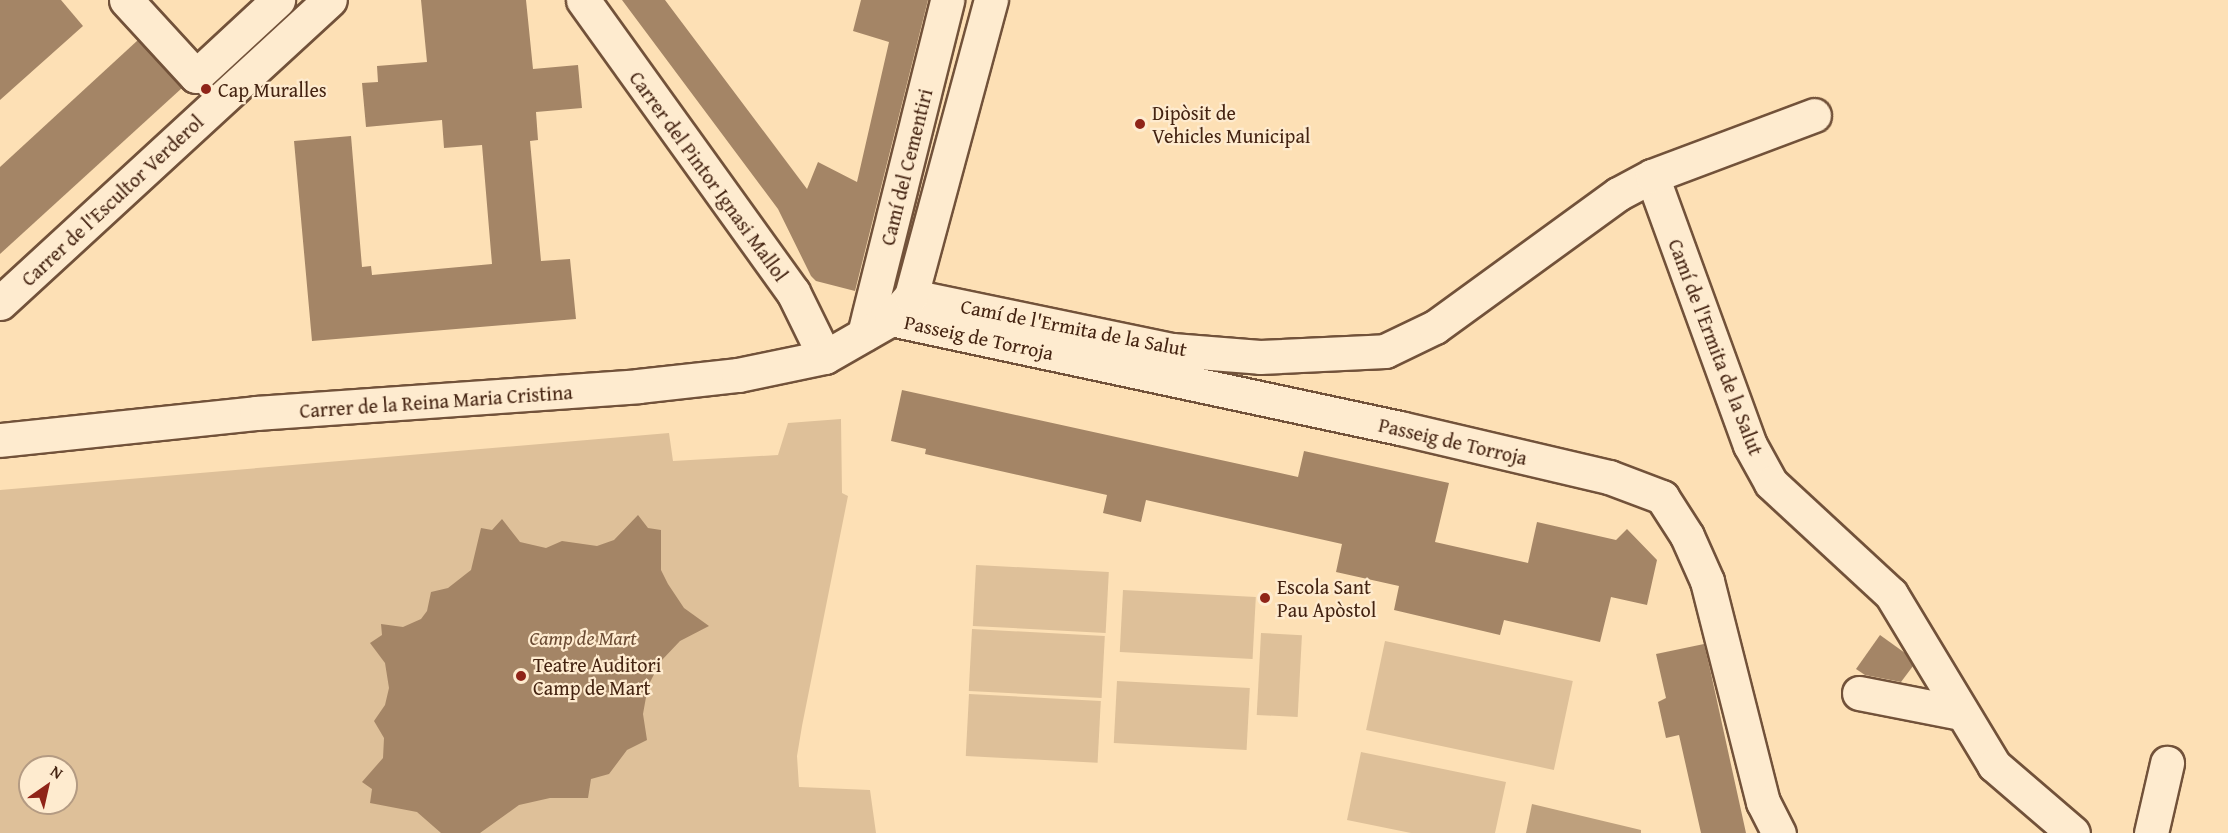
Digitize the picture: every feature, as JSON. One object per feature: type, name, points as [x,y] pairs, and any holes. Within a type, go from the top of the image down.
[{"type":"street","points":[[126,0],[196,76],[278,0]]},
{"type":"street","name":"Carrer de l'Escultor Verderol","points":[[0,303],[330,0]]},
{"type":"street","name":"Carrer del Pintor Ignasi Mallol","points":[[583,0],[793,292],[825,357]]},
{"type":"street","name":"Camí del Cementiri","points":[[889,316],[947,0]]},
{"type":"street","name":"Camí del Cementiri","points":[[889,316],[991,0]]},
{"type":"street","name":"Camí de l'Ermita de la Salut","points":[[889,316],[1172,350],[1260,357],[1385,351],[1435,327],[1618,194],[1652,176],[1814,115]]},
{"type":"street","name":"Camí de l'Ermita de la Salut","points":[[1652,176],[1750,445],[1771,483],[1891,594],[1994,765],[2073,833]]},
{"type":"street","name":"Carrer de la Reina Maria Cristina","points":[[0,440],[256,413],[638,386],[738,375],[825,357],[889,316]]},
{"type":"street","name":"Passeig de Torroja","points":[[889,316],[1400,428],[1609,477],[1662,497],[1687,536],[1707,581],[1763,802],[1779,833]]},
{"type":"street","points":[[1859,693],[1961,713]]},
{"type":"street","points":[[2151,833],[2167,763]]},
{"type":"green space","name":"Camp de Mart","points":[[841,419],[842,493],[848,496],[802,726],[797,756],[799,787],[870,790],[876,833],[0,833],[0,490],[669,433],[673,461],[778,455],[788,423]]},
{"type":"green space","points":[[976,565],[1109,572],[1106,633],[973,626]]},
{"type":"green space","points":[[1123,590],[1256,597],[1253,659],[1120,652]]},
{"type":"green space","points":[[972,629],[1105,636],[1102,698],[969,691]]},
{"type":"green space","points":[[1261,633],[1302,635],[1298,717],[1257,715]]},
{"type":"green space","points":[[1385,641],[1573,681],[1554,770],[1366,730]]},
{"type":"green space","points":[[1117,681],[1250,688],[1247,750],[1114,743]]},
{"type":"green space","points":[[969,694],[1101,701],[1098,763],[966,756]]},
{"type":"green space","points":[[1361,752],[1506,782],[1495,833],[1411,833],[1347,820]]},
{"type":"shaded area","points":[[1532,804],[1641,830],[1641,833],[1526,833]]},
{"type":"building","points":[[0,0],[61,0],[83,26],[0,100]]},
{"type":"building","points":[[421,0],[526,0],[533,69],[578,65],[582,108],[536,112],[538,140],[530,141],[541,261],[570,259],[576,319],[312,341],[294,141],[351,136],[362,267],[371,266],[372,275],[492,264],[482,145],[444,148],[442,120],[366,127],[362,83],[378,82],[377,66],[427,62]]},
{"type":"building","points":[[622,0],[665,0],[807,189],[818,162],[857,182],[889,42],[853,31],[861,0],[928,0],[855,291],[816,281],[811,276],[778,209]]},
{"type":"building","points":[[138,40],[182,88],[0,254],[0,167]]},
{"type":"building","points":[[902,390],[1298,477],[1304,451],[1449,483],[1435,542],[1528,563],[1537,522],[1616,540],[1627,529],[1657,560],[1647,605],[1611,597],[1600,642],[1504,620],[1500,635],[1394,610],[1399,586],[1336,572],[1342,544],[1146,500],[1141,522],[1103,513],[1107,495],[925,454],[926,449],[891,441]]},
{"type":"building","name":"Teatre Auditori Camp de Mart","points":[[638,515],[648,528],[661,530],[661,570],[668,584],[684,608],[709,626],[680,641],[661,661],[648,686],[643,714],[647,740],[627,750],[609,774],[591,779],[588,798],[550,798],[519,805],[480,833],[441,833],[417,812],[370,803],[372,789],[362,782],[383,758],[384,738],[374,721],[385,705],[389,688],[385,663],[370,643],[382,635],[381,624],[403,627],[421,619],[427,611],[431,592],[448,588],[471,570],[481,528],[492,530],[502,519],[520,542],[546,548],[562,541],[597,546],[614,540]]},
{"type":"building","points":[[1880,635],[1905,653],[1913,666],[1901,682],[1865,675],[1856,669]]},
{"type":"building","points":[[1704,644],[1746,833],[1701,833],[1679,735],[1666,738],[1658,702],[1666,698],[1656,654]]},
{"type":"place","name":"Cap Muralles","points":[[206,89]]},
{"type":"place","name":"Dipòsit de Vehicles Municipal","points":[[1140,124]]},
{"type":"place","name":"Escola Sant Pau Apòstol","points":[[1265,598]]},
{"type":"place","name":"Teatre Auditori Camp de Mart","points":[[521,676]]}]
